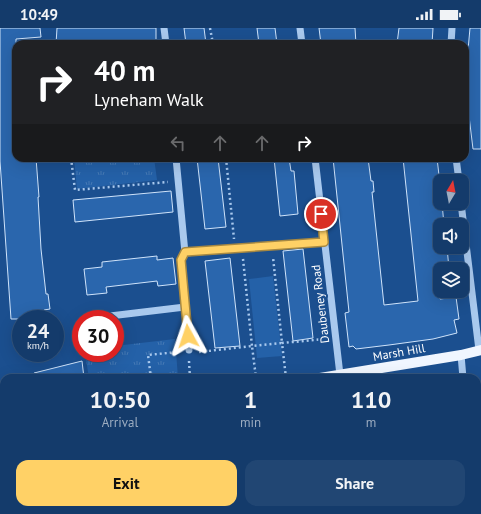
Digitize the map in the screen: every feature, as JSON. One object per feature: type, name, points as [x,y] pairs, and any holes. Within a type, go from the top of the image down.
[{"type":"main road","name":"Marsh Hill","points":[[346,374],[461,355],[480,350]]},
{"type":"street","points":[[164,28],[166,40]]},
{"type":"street","points":[[300,28],[302,40]]},
{"type":"street","points":[[451,40],[452,28]]},
{"type":"street","points":[[176,162],[185,252],[181,260],[189,352]]},
{"type":"street","name":"Daubeney Road","points":[[315,162],[340,374]]},
{"type":"street","points":[[456,162],[457,174]]},
{"type":"street","points":[[462,210],[480,350]]},
{"type":"street","points":[[185,252],[324,242]]},
{"type":"street","points":[[124,314],[185,307]]},
{"type":"street","points":[[461,355],[463,374]]},
{"type":"path","points":[[210,28],[212,40]]},
{"type":"path","points":[[72,162],[75,190],[178,181]]},
{"type":"path","points":[[227,162],[256,374]]},
{"type":"path","points":[[272,246],[286,374]]},
{"type":"path","points":[[190,374],[189,352],[336,338]]},
{"type":"path","points":[[150,374],[148,355],[176,352]]},
{"type":"green space","points":[[74,162],[155,162],[157,180],[77,189]]},
{"type":"green space","points":[[273,276],[282,356],[257,358],[249,279]]},
{"type":"green space","points":[[175,339],[178,374],[88,374],[86,362],[124,362],[124,345]]},
{"type":"building","points":[[0,28],[40,28],[41,37],[12,40],[12,162],[36,162],[41,249],[46,294],[48,294],[50,309],[12,310],[11,319],[0,161]]},
{"type":"building","points":[[57,28],[156,28],[156,40],[56,40]]},
{"type":"building","points":[[184,28],[204,28],[206,40],[186,40]]},
{"type":"building","points":[[257,28],[275,28],[276,40],[258,40]]},
{"type":"building","points":[[319,28],[355,28],[356,40],[320,40]]},
{"type":"building","points":[[399,28],[433,28],[432,40],[398,40]]},
{"type":"building","points":[[470,28],[481,28],[481,149],[473,149],[469,116]]},
{"type":"building","points":[[197,162],[218,162],[226,227],[205,229]]},
{"type":"building","points":[[274,162],[290,162],[291,171],[294,171],[298,214],[280,216]]},
{"type":"building","points":[[333,162],[369,162],[371,181],[373,181],[374,192],[372,192],[384,305],[418,301],[403,162],[437,162],[439,174],[433,174],[433,210],[443,210],[443,218],[433,218],[433,254],[448,254],[448,262],[433,262],[433,298],[456,298],[459,319],[454,320],[457,333],[433,339],[356,349],[353,346],[349,347],[345,313],[349,312]]},
{"type":"building","points":[[171,191],[173,212],[75,222],[73,200]]},
{"type":"building","points":[[303,249],[313,338],[293,341],[283,251]]},
{"type":"building","points":[[157,256],[157,260],[173,258],[176,284],[158,286],[157,281],[106,287],[107,293],[87,295],[84,269],[102,267],[102,262]]},
{"type":"building","points":[[230,258],[240,346],[215,348],[205,261]]},
{"type":"building","points":[[82,362],[84,374],[34,373]]},
{"type":"route","points":[[188,336],[181,260],[185,252],[324,242],[321,214]]}]
